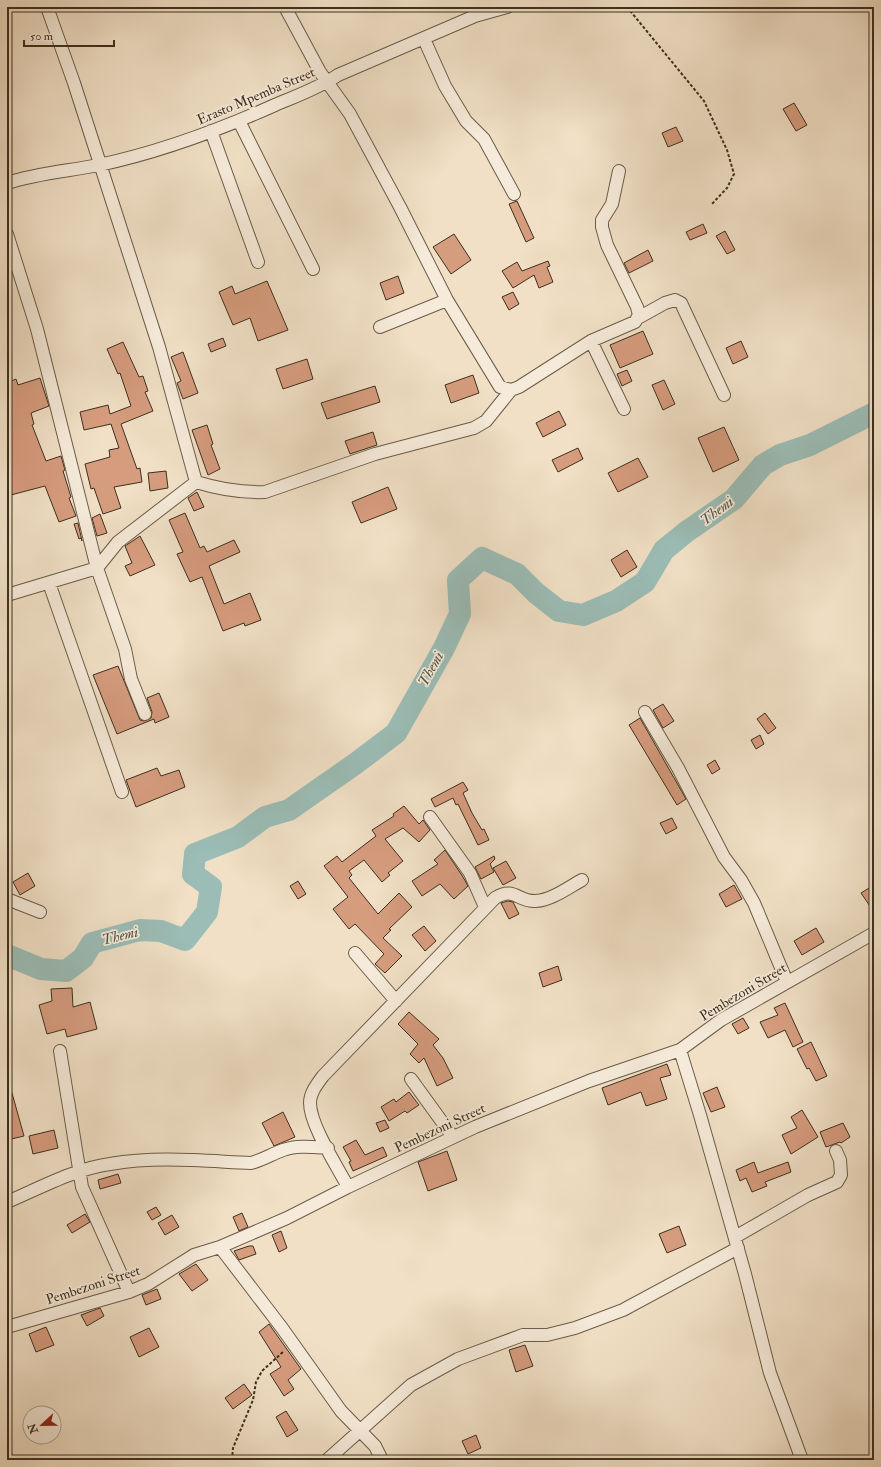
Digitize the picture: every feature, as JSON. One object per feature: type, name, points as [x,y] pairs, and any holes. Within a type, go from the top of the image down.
[{"type":"street","points":[[47,7],[74,83],[159,347],[196,482]]},
{"type":"street","points":[[285,7],[313,60],[350,114],[400,207],[447,300],[495,380],[500,387],[511,390]]},
{"type":"street","name":"Erasto Mpemba Street","points":[[7,184],[47,173],[100,164],[159,149],[211,132],[475,16],[507,7]]},
{"type":"street","points":[[424,39],[445,86],[466,121],[484,139],[514,194]]},
{"type":"street","points":[[239,121],[313,269]]},
{"type":"street","points":[[211,132],[258,262]]},
{"type":"street","points":[[619,171],[612,204],[602,220],[602,227],[607,245],[637,307],[639,315],[638,318]]},
{"type":"street","points":[[7,234],[37,329],[97,568],[125,649],[131,679],[145,714]]},
{"type":"street","points":[[380,327],[447,300]]},
{"type":"street","points":[[196,482],[219,489],[246,492],[265,492],[375,454],[474,428],[486,421],[511,390],[591,341],[626,327],[638,318],[665,303],[675,300],[681,304],[724,395]]},
{"type":"street","points":[[591,341],[624,409]]},
{"type":"street","points":[[7,595],[97,568],[118,542],[196,482]]},
{"type":"street","points":[[49,583],[122,792]]},
{"type":"street","points":[[645,712],[678,768],[724,857],[741,880],[754,903],[787,982]]},
{"type":"street","points":[[430,817],[470,873],[485,907]]},
{"type":"street","points":[[348,1187],[328,1148],[320,1136],[311,1114],[310,1102],[313,1091],[323,1076],[396,1002],[485,907],[504,893],[511,892],[523,899],[537,901],[556,894],[582,880]]},
{"type":"street","points":[[7,899],[40,912]]},
{"type":"street","name":"Pembezoni Street","points":[[7,1327],[128,1292],[148,1284],[194,1256],[220,1247],[287,1218],[453,1137],[589,1081],[680,1050],[721,1020],[874,932]]},
{"type":"street","points":[[355,953],[396,1002]]},
{"type":"street","points":[[680,1050],[736,1242],[770,1373],[802,1460]]},
{"type":"street","points":[[60,1051],[82,1187],[128,1292]]},
{"type":"street","points":[[411,1079],[453,1137]]},
{"type":"street","points":[[7,1202],[79,1172],[110,1164],[159,1159],[251,1163],[264,1160],[284,1150],[298,1147],[328,1148]]},
{"type":"street","points":[[327,1460],[411,1385],[458,1359],[523,1335],[547,1335],[575,1328],[623,1310],[736,1242],[808,1195],[837,1182],[842,1175],[840,1160],[836,1151]]},
{"type":"street","points":[[220,1247],[337,1406],[359,1431],[375,1446],[382,1460]]},
{"type":"path","points":[[627,7],[704,101],[727,150],[734,174],[727,188],[711,205]]},
{"type":"path","points":[[232,1460],[233,1448],[253,1400],[256,1382],[262,1371],[292,1343]]},
{"type":"building","points":[[794,103],[807,125],[796,131],[783,109]]},
{"type":"building","points":[[676,127],[683,141],[668,147],[662,133]]},
{"type":"building","points":[[517,201],[534,238],[526,242],[509,204]]},
{"type":"building","points":[[703,224],[707,233],[690,240],[686,232]]},
{"type":"building","points":[[725,231],[735,250],[727,254],[716,236]]},
{"type":"building","points":[[454,234],[471,260],[451,274],[433,247]]},
{"type":"building","points":[[648,250],[653,261],[629,273],[624,263]]},
{"type":"building","points":[[548,261],[550,266],[547,267],[553,282],[539,288],[534,275],[513,288],[502,271],[517,262],[522,271]]},
{"type":"building","points":[[398,276],[404,293],[386,300],[380,283]]},
{"type":"building","points":[[267,281],[288,330],[258,341],[250,318],[233,325],[219,292],[232,286],[235,294]]},
{"type":"building","points":[[513,292],[519,304],[509,310],[502,297]]},
{"type":"building","points":[[643,331],[653,354],[620,368],[610,345]]},
{"type":"building","points":[[223,338],[226,346],[211,352],[208,344]]},
{"type":"building","points":[[741,341],[748,357],[733,364],[726,348]]},
{"type":"building","points":[[123,342],[139,377],[143,376],[148,391],[145,392],[153,411],[121,424],[137,469],[140,468],[142,482],[114,487],[121,508],[103,514],[94,488],[91,489],[85,464],[110,457],[109,450],[119,448],[111,424],[84,430],[80,412],[108,405],[110,414],[131,406],[120,373],[118,374],[107,349]]},
{"type":"building","points":[[183,352],[198,393],[183,399],[177,383],[181,381],[171,357]]},
{"type":"building","points":[[307,359],[313,379],[283,389],[276,369]]},
{"type":"building","points":[[627,370],[632,381],[622,386],[617,374]]},
{"type":"building","points":[[473,375],[479,393],[451,403],[445,385]]},
{"type":"building","points":[[40,378],[49,406],[31,413],[34,424],[32,425],[46,461],[61,456],[65,470],[63,471],[71,497],[69,498],[76,516],[59,522],[45,486],[7,496],[7,383],[16,379],[18,385]]},
{"type":"building","points":[[664,380],[675,404],[663,410],[652,385]]},
{"type":"building","points":[[375,386],[380,402],[327,419],[321,403]]},
{"type":"building","points":[[559,411],[566,425],[543,437],[536,423]]},
{"type":"building","points":[[207,425],[213,444],[211,445],[220,469],[208,475],[192,430]]},
{"type":"building","points":[[724,427],[739,460],[713,472],[698,438]]},
{"type":"building","points":[[373,432],[377,445],[350,454],[345,441]]},
{"type":"building","points":[[578,448],[583,459],[558,472],[552,460]]},
{"type":"building","points":[[638,458],[648,477],[618,492],[608,473]]},
{"type":"building","points":[[166,471],[168,488],[150,491],[148,473]]},
{"type":"building","points":[[388,487],[397,509],[361,523],[352,502]]},
{"type":"building","points":[[197,492],[204,507],[194,511],[188,498]]},
{"type":"building","points":[[185,513],[200,548],[204,546],[207,552],[234,540],[240,552],[209,566],[224,604],[250,593],[261,620],[245,626],[244,623],[223,631],[202,577],[190,582],[177,554],[183,552],[169,520]]},
{"type":"building","points":[[100,514],[107,533],[97,536],[92,518]]},
{"type":"building","points":[[78,523],[82,541],[81,538],[79,539],[74,524]]},
{"type":"building","points":[[140,536],[155,565],[130,576],[125,566],[132,563],[125,546]]},
{"type":"building","points":[[627,550],[637,567],[621,577],[611,560]]},
{"type":"building","points":[[118,666],[140,720],[144,721],[151,718],[152,712],[147,698],[159,693],[169,717],[155,723],[154,719],[117,734],[93,675]]},
{"type":"building","points":[[663,704],[674,721],[663,728],[653,710]]},
{"type":"building","points":[[765,713],[776,728],[768,734],[757,719]]},
{"type":"building","points":[[640,718],[686,799],[677,805],[629,725]]},
{"type":"building","points":[[760,735],[764,744],[756,749],[751,740]]},
{"type":"building","points":[[715,760],[720,769],[712,774],[707,765]]},
{"type":"building","points":[[157,768],[161,776],[179,770],[185,787],[136,807],[126,780]]},
{"type":"building","points":[[463,782],[468,790],[463,793],[472,813],[482,830],[484,829],[489,840],[478,845],[458,804],[456,805],[453,798],[435,807],[431,799]]},
{"type":"building","points":[[404,806],[419,824],[423,820],[430,830],[419,842],[403,828],[385,839],[403,861],[388,873],[390,875],[382,882],[364,860],[349,871],[352,875],[349,878],[378,914],[399,893],[412,907],[389,929],[391,930],[383,938],[402,956],[385,973],[375,964],[384,954],[355,924],[349,929],[333,909],[348,897],[324,866],[337,856],[342,862],[376,836],[372,830],[394,816],[393,814]]},
{"type":"building","points":[[672,818],[677,828],[666,834],[660,823]]},
{"type":"building","points":[[445,850],[468,886],[454,899],[440,884],[422,896],[412,881],[438,864],[434,860]]},
{"type":"building","points":[[494,856],[495,859],[490,864],[494,872],[481,879],[475,867]]},
{"type":"building","points":[[506,861],[516,878],[503,885],[493,868]]},
{"type":"building","points":[[28,873],[35,886],[20,895],[13,882]]},
{"type":"building","points":[[298,881],[306,894],[298,899],[290,886]]},
{"type":"building","points":[[734,885],[742,899],[726,907],[719,894]]},
{"type":"building","points":[[874,885],[874,912],[861,893]]},
{"type":"building","points":[[508,901],[513,902],[519,914],[509,919],[501,903]]},
{"type":"building","points":[[424,926],[436,941],[425,951],[412,935]]},
{"type":"building","points":[[816,928],[824,942],[802,955],[794,941]]},
{"type":"building","points":[[558,966],[562,980],[543,987],[539,973]]},
{"type":"building","points":[[72,988],[73,1007],[90,1002],[97,1029],[67,1037],[65,1029],[47,1034],[39,1005],[52,1001],[51,989]]},
{"type":"building","points":[[785,1003],[803,1042],[793,1047],[785,1030],[768,1038],[760,1022],[778,1015],[774,1008]]},
{"type":"building","points":[[409,1012],[439,1039],[433,1045],[443,1058],[453,1078],[437,1086],[424,1058],[419,1063],[410,1054],[418,1044],[398,1024]]},
{"type":"building","points":[[743,1018],[749,1028],[738,1034],[732,1024]]},
{"type":"building","points":[[811,1042],[827,1076],[816,1081],[809,1068],[807,1069],[797,1049]]},
{"type":"building","points":[[667,1064],[671,1075],[660,1078],[667,1099],[646,1106],[641,1092],[608,1105],[602,1088]]},
{"type":"building","points":[[10,1086],[24,1136],[7,1140],[7,1087]]},
{"type":"building","points":[[717,1087],[725,1107],[711,1112],[703,1093]]},
{"type":"building","points":[[409,1092],[419,1105],[407,1113],[405,1111],[389,1121],[381,1107],[394,1099],[396,1102]]},
{"type":"building","points":[[802,1110],[818,1137],[791,1154],[782,1135],[797,1128],[791,1117]]},
{"type":"building","points":[[283,1112],[295,1137],[274,1146],[262,1123]]},
{"type":"building","points":[[385,1120],[389,1128],[380,1132],[376,1123]]},
{"type":"building","points":[[843,1123],[850,1137],[841,1143],[840,1142],[826,1147],[820,1132]]},
{"type":"building","points":[[54,1130],[58,1148],[33,1154],[29,1136]]},
{"type":"building","points":[[356,1140],[365,1155],[383,1147],[387,1156],[353,1171],[349,1162],[351,1161],[343,1147]]},
{"type":"building","points":[[447,1151],[457,1180],[428,1191],[418,1162]]},
{"type":"building","points":[[754,1162],[758,1173],[788,1162],[791,1172],[765,1182],[767,1186],[752,1192],[746,1178],[740,1181],[736,1170]]},
{"type":"building","points":[[118,1174],[121,1183],[100,1189],[98,1180]]},
{"type":"building","points":[[156,1207],[161,1215],[152,1220],[147,1212]]},
{"type":"building","points":[[242,1213],[248,1227],[239,1231],[233,1217]]},
{"type":"building","points":[[85,1214],[90,1222],[72,1233],[67,1225]]},
{"type":"building","points":[[172,1215],[179,1227],[165,1235],[158,1223]]},
{"type":"building","points":[[679,1226],[686,1245],[667,1253],[659,1234]]},
{"type":"building","points":[[281,1231],[287,1248],[279,1252],[272,1235]]},
{"type":"building","points":[[253,1246],[256,1254],[239,1260],[234,1251]]},
{"type":"building","points":[[196,1264],[208,1280],[192,1291],[179,1274]]},
{"type":"building","points":[[157,1289],[161,1299],[146,1305],[142,1295]]},
{"type":"building","points":[[100,1308],[104,1316],[87,1326],[81,1315]]},
{"type":"building","points":[[269,1324],[301,1369],[288,1380],[294,1389],[284,1396],[270,1374],[281,1367],[259,1332]]},
{"type":"building","points":[[46,1327],[54,1345],[36,1352],[29,1334]]},
{"type":"building","points":[[149,1328],[159,1347],[139,1357],[130,1337]]},
{"type":"building","points":[[525,1345],[533,1366],[516,1372],[509,1350]]},
{"type":"building","points":[[244,1384],[252,1395],[233,1409],[225,1398]]},
{"type":"building","points":[[286,1411],[298,1430],[287,1437],[276,1417]]},
{"type":"building","points":[[476,1435],[481,1448],[468,1454],[462,1441]]},
{"type":"waterway","name":"Themi","points":[[7,955],[41,969],[66,971],[83,958],[92,943],[140,930],[161,931],[185,940],[207,912],[211,887],[193,874],[195,854],[238,837],[265,817],[289,810],[355,764],[396,733],[444,648],[460,614],[458,580],[482,558],[517,574],[536,593],[559,611],[583,615],[616,601],[645,582],[664,550],[686,532],[734,499],[763,465],[780,455],[810,445],[874,413]]}]
